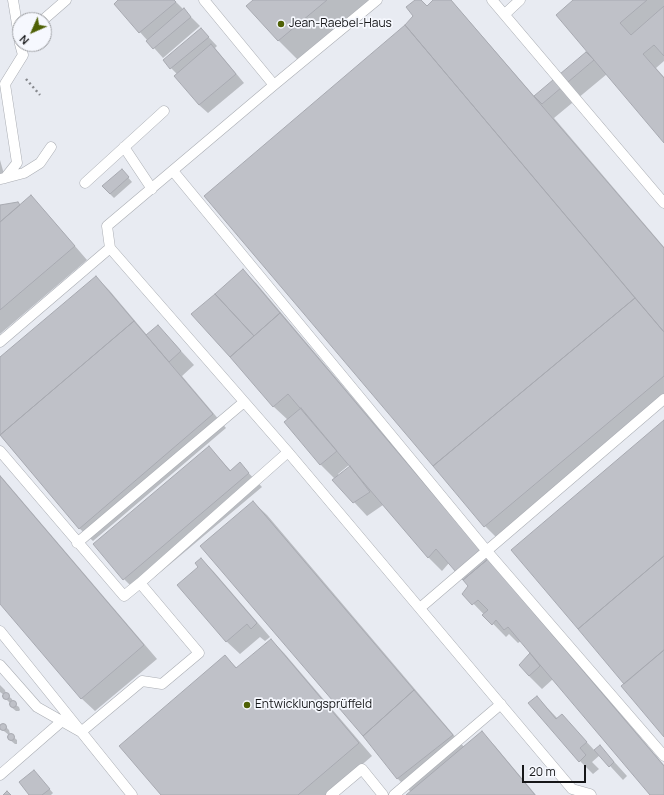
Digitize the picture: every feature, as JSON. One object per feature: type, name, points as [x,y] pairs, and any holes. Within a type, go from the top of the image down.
[{"type":"lane","points":[[13,0],[15,12]]},
{"type":"lane","points":[[52,12],[66,0]]},
{"type":"lane","points":[[204,0],[274,85]]},
{"type":"lane","points":[[377,0],[107,226],[110,248],[288,452],[420,608],[501,704],[569,792],[591,795]]},
{"type":"lane","points":[[492,0],[664,203]]},
{"type":"lane","points":[[505,14],[520,0]]},
{"type":"lane","points":[[3,179],[17,163],[5,84],[25,52]]},
{"type":"lane","points":[[85,183],[164,111]]},
{"type":"lane","points":[[3,179],[24,173],[40,163],[51,147]]},
{"type":"lane","points":[[124,147],[152,188]]},
{"type":"lane","points":[[173,171],[486,550],[664,756]]},
{"type":"lane","points":[[0,342],[110,248]]},
{"type":"lane","points":[[420,608],[664,399]]},
{"type":"lane","points":[[77,543],[244,402]]},
{"type":"lane","points":[[0,451],[77,543],[124,596],[288,452]]},
{"type":"lane","points":[[81,732],[142,681],[162,684],[199,652],[140,583]]},
{"type":"lane","points":[[0,631],[132,795]]},
{"type":"lane","points":[[0,665],[37,707],[81,732]]},
{"type":"lane","points":[[394,795],[501,704]]},
{"type":"lane","points":[[0,774],[62,721]]},
{"type":"lane","points":[[331,795],[362,769],[383,795]]},
{"type":"building","points":[[118,0],[174,0],[176,2],[139,33],[114,4]]},
{"type":"building","name":"Jean-Raebel-Haus","points":[[253,0],[327,0],[278,41],[246,6]]},
{"type":"building","points":[[415,0],[421,0],[427,6],[433,0],[451,0],[664,248],[664,332],[405,25],[413,16],[406,7]]},
{"type":"building","points":[[573,0],[647,0],[620,23],[631,35],[664,6],[664,56],[654,45],[643,54],[664,78],[664,143],[556,15]]},
{"type":"building","points":[[184,8],[191,17],[153,49],[146,41]]},
{"type":"building","points":[[405,25],[635,298],[433,466],[204,196]]},
{"type":"building","points":[[201,28],[209,37],[170,69],[163,60]]},
{"type":"building","points":[[211,44],[236,74],[199,105],[174,76]]},
{"type":"building","points":[[586,52],[594,60],[542,104],[534,96]]},
{"type":"building","points":[[122,169],[129,177],[110,194],[102,186]]},
{"type":"building","points":[[31,195],[75,246],[0,310],[0,222]]},
{"type":"building","points":[[18,202],[20,205],[0,222],[0,205]]},
{"type":"building","points":[[243,269],[280,313],[254,336],[215,294]]},
{"type":"building","points":[[96,276],[134,321],[0,435],[0,357]]},
{"type":"building","points":[[215,294],[254,336],[230,357],[191,314]]},
{"type":"building","points":[[635,298],[664,332],[664,376],[484,527],[433,466]]},
{"type":"building","points":[[280,313],[488,559],[463,580],[436,549],[428,558],[288,394],[273,407],[230,357]]},
{"type":"building","points":[[134,321],[213,414],[79,529],[0,435]]},
{"type":"building","points":[[158,325],[181,351],[169,362],[146,335]]},
{"type":"building","points":[[301,408],[337,451],[320,465],[284,422]]},
{"type":"building","points":[[664,420],[664,556],[578,629],[511,550]]},
{"type":"building","points":[[209,446],[230,471],[240,462],[249,473],[123,580],[93,544]]},
{"type":"building","points":[[350,466],[370,492],[353,503],[332,480]]},
{"type":"building","points":[[0,476],[144,645],[81,699],[0,604]]},
{"type":"building","points":[[253,501],[414,690],[363,736],[200,546]]},
{"type":"building","points":[[664,556],[664,650],[624,684],[578,629]]},
{"type":"building","points":[[201,558],[257,623],[251,629],[247,624],[226,642],[177,585],[198,567],[195,563]]},
{"type":"building","points":[[488,559],[664,766],[664,795],[650,795],[508,627],[504,630],[496,620],[492,625],[482,615],[488,610],[478,600],[472,605],[462,594],[468,586],[463,580]]},
{"type":"building","name":"Entwicklungsprüffeld","points":[[271,639],[359,743],[298,795],[161,795],[119,746],[225,655],[236,668]]},
{"type":"building","points":[[664,650],[664,737],[621,686]]},
{"type":"building","points":[[530,653],[540,666],[529,676],[519,665]]},
{"type":"building","points":[[414,690],[453,735],[397,779],[363,736]]},
{"type":"building","points":[[6,693],[9,696],[6,699],[3,696]]},
{"type":"building","points":[[537,696],[556,719],[562,714],[587,742],[580,748],[586,755],[579,762],[528,703]]},
{"type":"building","points":[[13,700],[17,704],[13,708],[9,704]]},
{"type":"building","points":[[3,724],[6,727],[3,730],[0,727]]},
{"type":"building","points":[[482,731],[535,795],[406,795]]},
{"type":"building","points":[[11,733],[15,737],[11,741],[7,737]]},
{"type":"building","points":[[600,745],[614,762],[609,767],[594,750]]},
{"type":"building","points":[[34,770],[50,789],[42,795],[29,795],[19,782]]},
{"type":"building","points":[[7,791],[11,795],[3,795]]},
{"type":"place","name":"Jean-Raebel-Haus","points":[[281,24]]},
{"type":"place","name":"Entwicklungsprüffeld","points":[[247,705]]}]
